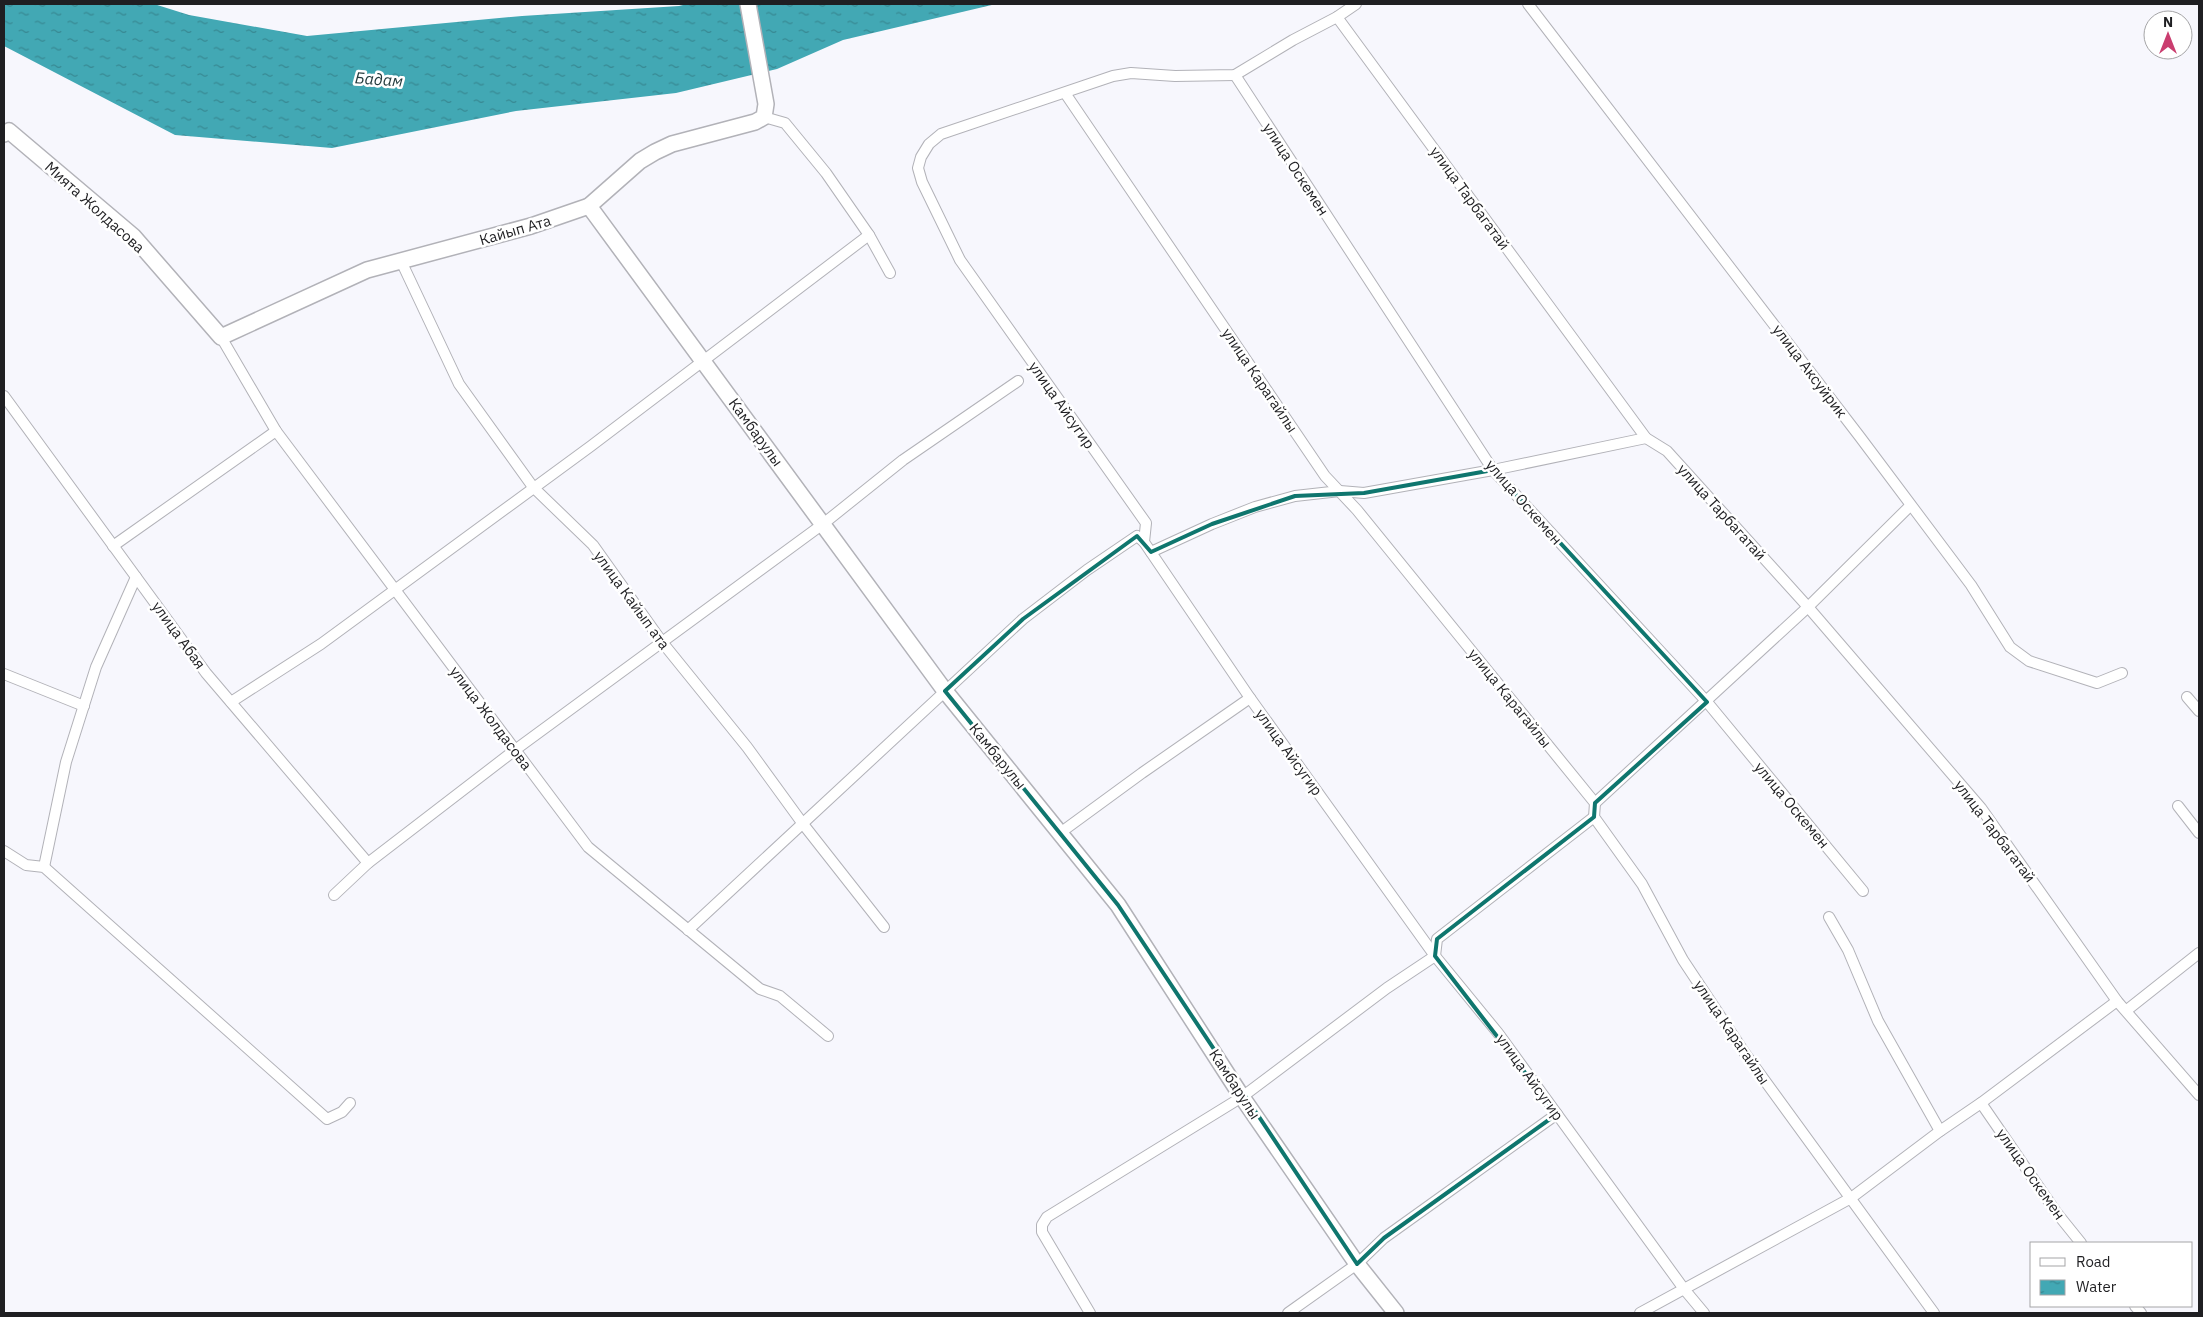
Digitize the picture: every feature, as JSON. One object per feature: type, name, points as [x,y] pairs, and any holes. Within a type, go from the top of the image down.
[{"type":"street","points":[[748,4],[766,104],[764,117],[785,124],[826,173],[869,235],[890,273]]},
{"type":"street","points":[[1065,93],[1113,76],[1132,73],[1175,76],[1235,75],[1293,40],[1337,17],[1356,4]]},
{"type":"street","name":"улица Аксуйрик","points":[[1528,4],[1860,436],[1910,506],[1971,585],[2010,647],[2030,661],[2097,684],[2122,673]]},
{"type":"street","name":"улица Тарбагатай","points":[[1337,17],[1646,438],[1667,451],[1808,607],[1982,808],[2117,1001],[2127,1010],[2199,1095]]},
{"type":"street","name":"улица Оскемен","points":[[1235,75],[1493,470],[1707,702],[1863,891]]},
{"type":"street","name":"улица Айсугир","points":[[1065,93],[940,134],[929,144],[921,157],[918,168],[922,182],[960,260],[1146,523],[1144,542],[1250,698],[1435,956],[1498,1033],[1684,1289],[1704,1313]]},
{"type":"street","name":"улица Карагайлы","points":[[1065,93],[1319,467],[1595,803]]},
{"type":"street","name":"Кайып Ата","points":[[221,337],[358,274],[531,226],[589,206],[640,161],[655,152],[672,144],[755,122],[764,117]]},
{"type":"street","name":"Мията Жолдасова","points":[[4,134],[9,131],[133,236],[221,337]]},
{"type":"street","name":"Камбарулы","points":[[589,206],[945,691],[1118,906],[1242,1097],[1357,1264],[1396,1313]]},
{"type":"street","points":[[231,702],[321,644],[869,235]]},
{"type":"street","name":"улица Кайып ата","points":[[401,261],[459,384],[533,487],[593,545],[662,642],[747,747],[803,824],[884,927]]},
{"type":"street","name":"улица Жолдасова","points":[[221,337],[276,431],[393,590],[588,847],[760,989],[780,996],[828,1036]]},
{"type":"street","points":[[334,895],[368,863],[515,750],[823,524],[903,460],[1018,381]]},
{"type":"street","name":"улица Абая","points":[[4,396],[206,673],[368,863]]},
{"type":"street","points":[[113,546],[276,431]]},
{"type":"street","points":[[1152,552],[1212,524],[1255,507],[1295,496],[1340,491],[1364,493],[1493,470],[1646,438]]},
{"type":"street","points":[[1090,1313],[1042,1232],[1042,1225],[1047,1217],[1242,1097],[1387,988],[1435,956],[1437,939],[1594,817],[1595,803],[1707,702],[1808,607],[1910,506]]},
{"type":"street","points":[[688,930],[1023,619],[1087,570],[1137,536],[1144,542]]},
{"type":"street","points":[[44,867],[66,762],[96,667],[136,577]]},
{"type":"street","points":[[4,674],[84,706]]},
{"type":"street","points":[[2187,697],[2199,711]]},
{"type":"street","points":[[1060,833],[1250,698]]},
{"type":"street","points":[[2178,806],[2199,833]]},
{"type":"street","name":"улица Карагайлы","points":[[1594,817],[1642,884],[1683,960],[1744,1052],[1934,1313]]},
{"type":"street","points":[[4,851],[26,865],[44,867],[327,1119],[342,1112],[350,1103]]},
{"type":"street","points":[[1830,917],[1848,950],[1878,1022],[1940,1131]]},
{"type":"street","points":[[2127,1010],[2199,953]]},
{"type":"street","points":[[1640,1313],[1851,1198],[1940,1131],[1982,1103],[2117,1001]]},
{"type":"street","name":"улица Оскемен","points":[[1982,1103],[2056,1212],[2080,1242]]},
{"type":"street","points":[[1288,1313],[1357,1264],[1384,1238],[1557,1114]]},
{"type":"highlighted area","points":[[1493,470],[1707,702],[1595,803],[1594,817],[1437,939],[1435,956],[1557,1114],[1384,1238],[1357,1264],[1118,905],[945,691],[1023,619],[1137,536],[1151,552],[1212,524],[1295,496],[1364,493]]},
{"type":"water","name":"Бадам","points":[[4,4],[154,4],[189,15],[307,36],[522,16],[687,4],[996,4],[843,40],[777,69],[676,93],[516,111],[332,148],[175,135],[4,46]]}]
